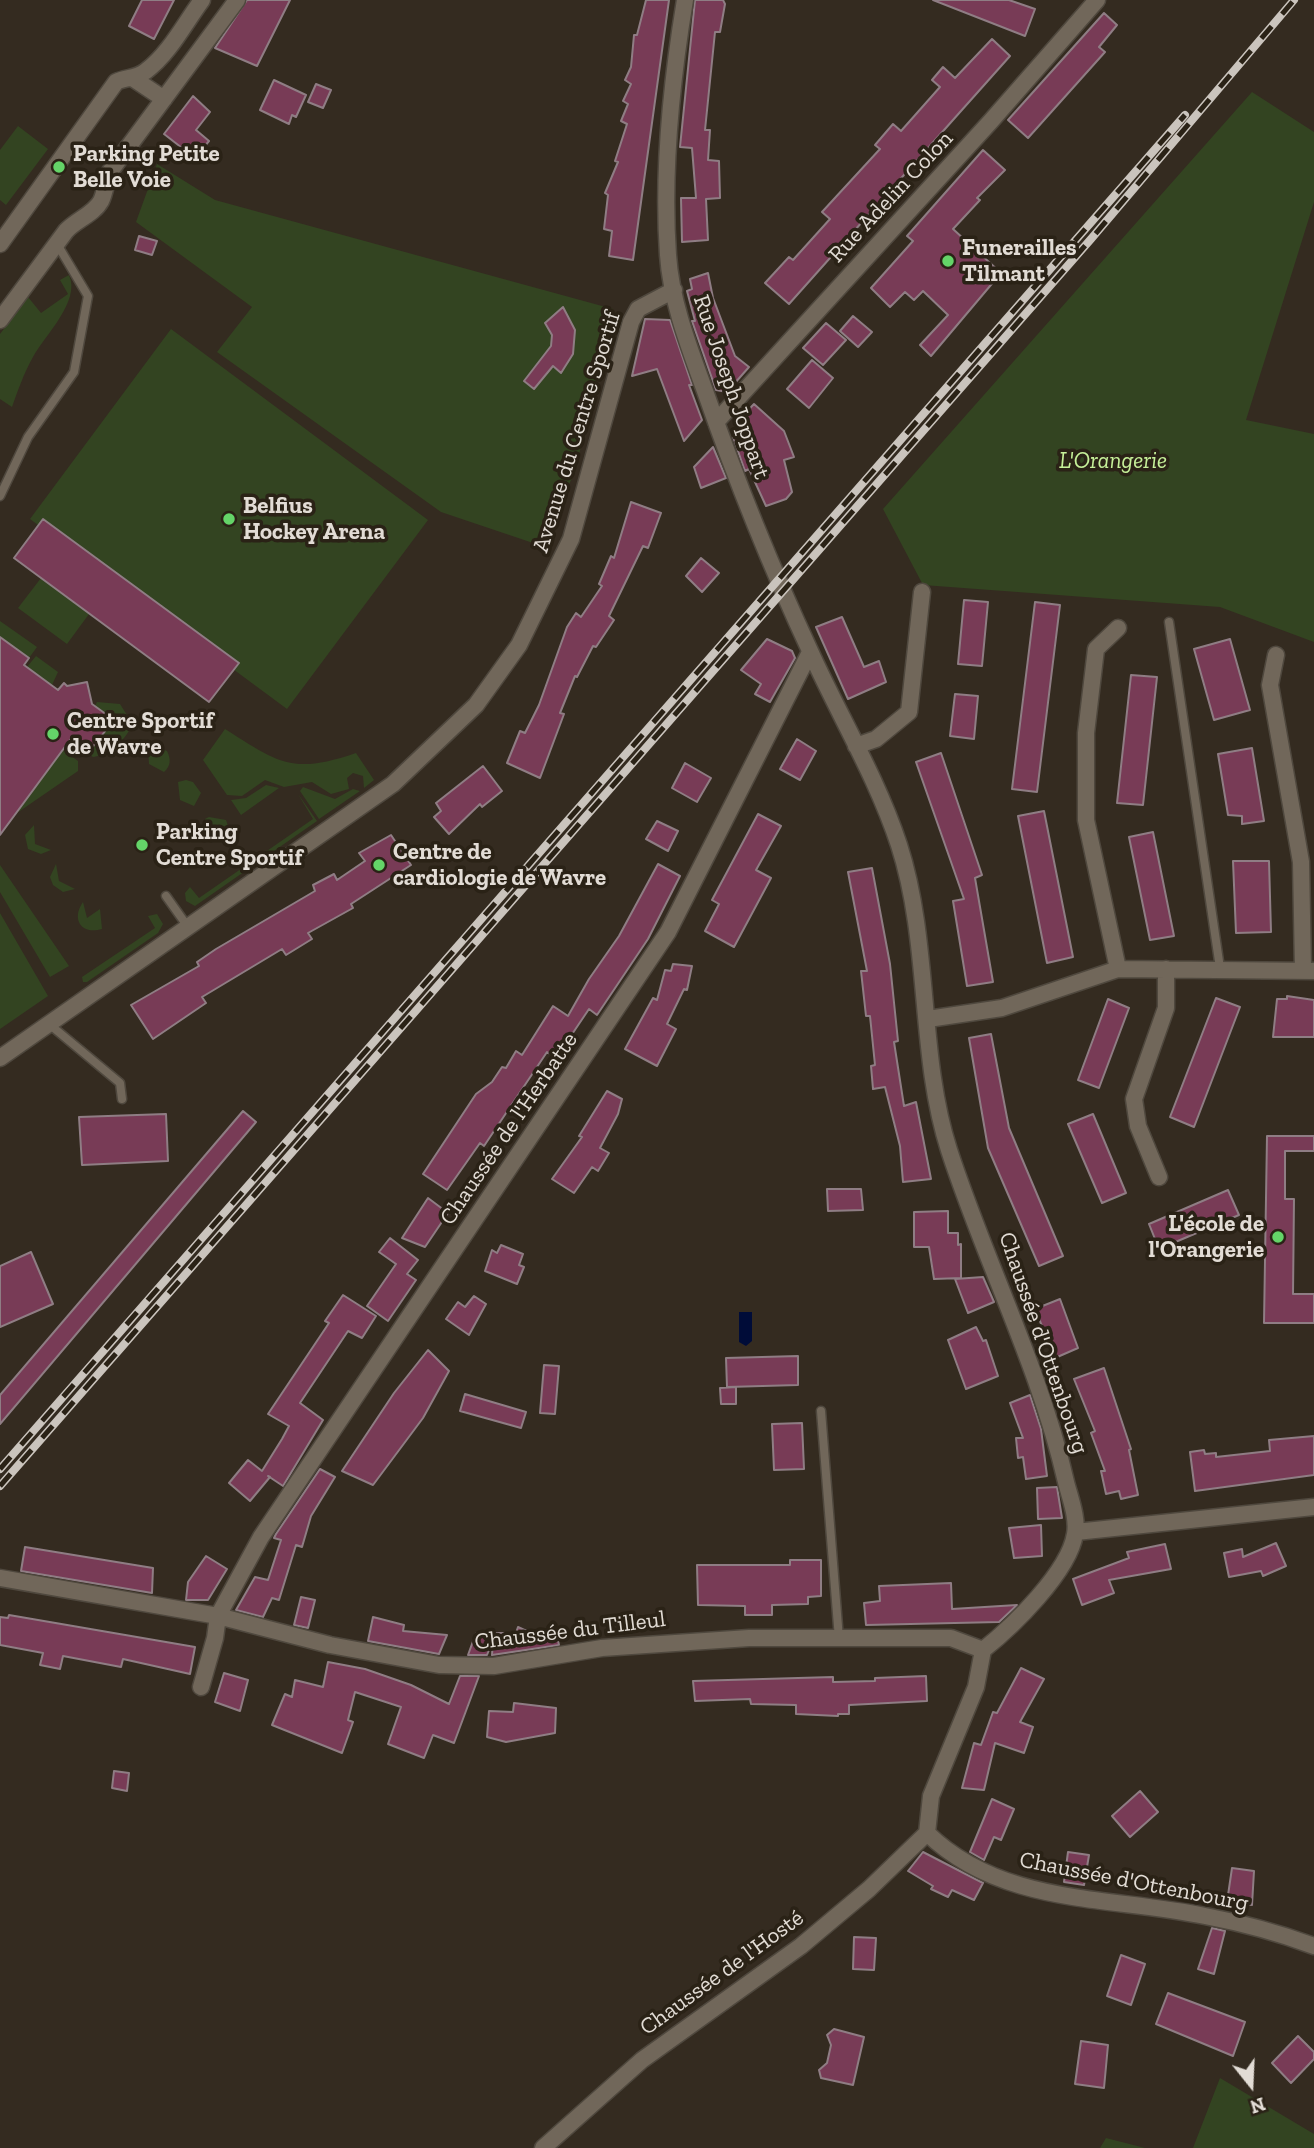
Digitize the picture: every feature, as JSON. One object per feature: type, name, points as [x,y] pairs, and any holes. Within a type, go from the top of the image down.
[{"type":"street","points":[[134,79],[160,57],[202,0]]},
{"type":"street","points":[[0,320],[75,220],[96,208],[102,200],[109,173],[237,0]]},
{"type":"street","name":"Rue Joseph Joppart","points":[[685,0],[669,122],[668,257],[674,290],[687,339],[716,422],[760,536],[810,652]]},
{"type":"street","name":"Rue Adelin Colon","points":[[716,422],[1094,1]]},
{"type":"street","points":[[0,244],[116,82],[124,78],[134,79],[164,99]]},
{"type":"street","name":"Avenue du Centre Sportif","points":[[0,1058],[393,785],[476,705],[519,645],[571,539],[631,322],[638,309],[674,290]]},
{"type":"street","points":[[856,746],[876,739],[909,712],[922,592]]},
{"type":"street","points":[[1118,628],[1096,649],[1084,777],[1086,820],[1118,969]]},
{"type":"street","name":"Chaussée d'Ottenbourg","points":[[810,652],[886,809],[900,850],[915,909],[938,1106],[948,1147],[1056,1440],[1076,1532]]},
{"type":"street","name":"Chaussée de l'Herbatte","points":[[201,1687],[215,1638],[218,1616],[261,1537],[668,932],[810,652]]},
{"type":"street","points":[[929,1019],[1002,1008],[1118,969],[1308,971],[1301,862],[1270,685],[1276,655]]},
{"type":"street","points":[[1159,1177],[1138,1126],[1134,1100],[1166,1008],[1166,969]]},
{"type":"street","points":[[927,1833],[931,1796],[976,1687],[983,1650],[1009,1629],[1061,1566],[1076,1532],[1314,1507]]},
{"type":"street","name":"Chaussée du Tilleul","points":[[0,1578],[218,1616],[273,1632],[398,1659],[465,1666],[525,1662],[603,1648],[672,1642],[951,1638],[983,1650]]},
{"type":"street","name":"Chaussée d'Ottenbourg","points":[[927,1833],[959,1860],[1025,1887],[1205,1916],[1314,1946]]},
{"type":"street","name":"Chaussée de l'Hosté","points":[[543,2148],[642,2060],[802,1946],[869,1889],[927,1833]]},
{"type":"lane","points":[[0,496],[29,437],[74,372],[88,296],[57,244]]},
{"type":"lane","points":[[1169,622],[1220,968]]},
{"type":"lane","points":[[166,896],[188,927]]},
{"type":"lane","points":[[49,1024],[120,1083],[122,1099]]},
{"type":"lane","points":[[821,1411],[839,1639]]},
{"type":"green space","name":"L'Orangerie","points":[[1252,92],[1314,132],[1314,202],[1246,420],[1314,434],[1314,642],[1220,607],[923,585],[883,509]]},
{"type":"green space","points":[[18,126],[48,149],[6,205],[0,200],[0,150]]},
{"type":"green space","points":[[157,164],[215,200],[613,309],[575,472],[539,545],[441,512],[217,352],[252,307],[136,222]]},
{"type":"green space","points":[[69,275],[70,296],[66,307],[33,357],[12,407],[0,399],[0,334],[28,297],[41,313],[68,294],[60,280]]},
{"type":"green space","name":"Belfius Hockey Arena","points":[[171,329],[428,520],[287,709],[30,519]]},
{"type":"green space","points":[[41,578],[89,614],[67,644],[18,608]]},
{"type":"green space","points":[[0,621],[37,647],[29,658],[0,637]]},
{"type":"green space","points":[[36,656],[58,672],[52,685],[27,667]]},
{"type":"green space","points":[[97,702],[120,704],[132,723],[117,745],[93,757],[70,741],[73,736],[91,749],[113,720],[95,706]]},
{"type":"green space","points":[[225,729],[259,750],[287,762],[316,763],[356,753],[374,780],[364,788],[363,776],[353,773],[347,778],[349,789],[331,794],[312,782],[284,787],[265,780],[242,796],[227,795],[203,760]]},
{"type":"green space","points":[[156,746],[167,751],[169,757],[169,765],[164,772],[149,764],[148,748]]},
{"type":"green space","points":[[63,750],[78,761],[78,771],[17,813]]},
{"type":"green space","points":[[178,782],[193,782],[201,793],[194,806],[180,800]]},
{"type":"green space","points":[[266,785],[279,788],[241,815],[231,800],[246,798]]},
{"type":"green space","points":[[303,787],[335,799],[353,789],[360,791],[319,819],[300,791]]},
{"type":"green space","points":[[298,794],[317,821],[195,906],[186,901],[185,893],[190,887],[199,898],[313,819]]},
{"type":"green space","points":[[209,817],[226,820],[230,832],[229,840],[224,845],[221,828],[207,837],[205,819]]},
{"type":"green space","points":[[34,825],[35,844],[51,850],[41,854],[28,849],[25,835]]},
{"type":"green space","points":[[56,864],[59,881],[75,889],[63,892],[53,885],[50,877]]},
{"type":"green space","points":[[0,865],[69,966],[50,977],[0,892]]},
{"type":"green space","points":[[83,902],[87,918],[100,909],[102,929],[88,930],[80,924],[78,914]]},
{"type":"green space","points":[[0,913],[48,996],[0,1029]]},
{"type":"green space","points":[[157,914],[163,924],[158,933],[87,982],[83,982],[82,977],[155,928],[148,916]]},
{"type":"green space","points":[[1220,2078],[1314,2134],[1314,2148],[1193,2148]]},
{"type":"green space","points":[[1106,2138],[1145,2148],[1100,2148]]},
{"type":"water","points":[[739,1312],[752,1312],[752,1341],[746,1346],[739,1342]]},
{"type":"building","points":[[142,0],[174,0],[154,39],[129,26]]},
{"type":"building","points":[[247,0],[290,0],[257,66],[215,48]]},
{"type":"building","points":[[646,0],[669,0],[633,260],[609,256],[612,231],[604,229],[608,195],[605,193],[618,162],[615,161],[627,124],[621,121],[628,104],[623,101],[631,84],[625,80],[631,67],[634,35],[637,35]]},
{"type":"building","points":[[695,0],[723,0],[725,4],[720,32],[715,32],[705,130],[710,130],[708,160],[719,161],[720,198],[706,199],[708,240],[682,242],[681,198],[696,198],[692,148],[680,147]]},
{"type":"building","points":[[933,0],[1009,0],[1035,9],[1025,36]]},
{"type":"building","points":[[1104,13],[1117,25],[1099,47],[1105,52],[1028,138],[1008,120]]},
{"type":"building","points":[[992,39],[1010,56],[789,304],[765,283],[789,257],[793,260],[830,219],[822,212],[880,149],[875,145],[893,124],[901,131],[940,87],[932,80],[943,67],[955,78]]},
{"type":"building","points":[[274,80],[306,95],[296,117],[292,115],[289,124],[260,110]]},
{"type":"building","points":[[316,84],[331,90],[323,108],[308,102]]},
{"type":"building","points":[[193,96],[210,112],[196,130],[209,141],[195,158],[164,134]]},
{"type":"building","points":[[983,150],[1005,170],[977,198],[980,200],[953,229],[1001,273],[931,356],[920,345],[948,315],[923,291],[914,300],[905,292],[890,307],[871,288],[913,241],[907,236]]},
{"type":"building","points":[[139,236],[157,241],[152,255],[135,250]]},
{"type":"building","points":[[708,273],[713,298],[735,356],[749,367],[727,392],[716,390],[692,321],[695,321],[687,291],[692,289],[690,279]]},
{"type":"building","points":[[563,307],[575,330],[573,354],[561,373],[553,366],[534,389],[524,381],[551,346],[552,335],[545,323]]},
{"type":"building","points":[[853,316],[872,332],[858,347],[840,331]]},
{"type":"building","points":[[645,319],[670,320],[692,385],[689,385],[702,420],[684,441],[657,369],[632,376]]},
{"type":"building","points":[[826,323],[846,340],[823,365],[803,348]]},
{"type":"building","points":[[812,360],[833,378],[809,408],[787,389]]},
{"type":"building","points":[[754,404],[784,431],[794,457],[784,460],[792,492],[786,499],[766,506],[749,469],[745,471],[733,437],[737,422]]},
{"type":"building","points":[[713,447],[726,478],[701,488],[694,467]]},
{"type":"building","points":[[631,502],[661,513],[648,548],[643,546],[609,616],[614,620],[596,647],[593,646],[577,677],[575,676],[560,713],[564,714],[540,778],[507,763],[520,731],[525,733],[539,705],[567,627],[576,613],[581,617],[602,586],[599,584],[611,556],[614,558]]},
{"type":"building","points":[[43,519],[239,663],[209,702],[14,558]]},
{"type":"building","points":[[701,558],[719,573],[702,592],[686,576]]},
{"type":"building","points":[[964,600],[988,602],[982,666],[958,664]]},
{"type":"building","points":[[1035,602],[1060,605],[1037,792],[1012,789]]},
{"type":"building","points":[[842,617],[864,667],[879,661],[886,682],[848,699],[816,627]]},
{"type":"building","points":[[0,637],[29,658],[24,665],[58,690],[64,683],[67,686],[87,682],[92,704],[114,720],[91,749],[73,736],[0,835]]},
{"type":"building","points":[[767,639],[792,651],[795,658],[770,702],[755,694],[761,684],[741,670]]},
{"type":"building","points":[[1230,639],[1250,710],[1214,720],[1194,649]]},
{"type":"building","points":[[1131,675],[1157,677],[1143,805],[1117,803]]},
{"type":"building","points":[[955,694],[978,696],[974,739],[950,736]]},
{"type":"building","points":[[797,739],[816,751],[800,780],[780,769]]},
{"type":"building","points":[[1252,748],[1264,821],[1242,824],[1242,816],[1228,815],[1218,754]]},
{"type":"building","points":[[941,753],[982,875],[975,878],[993,982],[967,986],[953,901],[964,899],[916,762]]},
{"type":"building","points":[[685,763],[711,778],[697,802],[672,788]]},
{"type":"building","points":[[483,766],[502,791],[482,807],[480,804],[449,834],[434,817],[441,811],[436,803]]},
{"type":"building","points":[[1044,811],[1073,957],[1047,963],[1018,816]]},
{"type":"building","points":[[758,814],[781,826],[756,870],[771,878],[734,947],[705,931],[719,904],[712,900]]},
{"type":"building","points":[[657,821],[678,831],[668,851],[646,839]]},
{"type":"building","points":[[1153,832],[1174,936],[1150,940],[1129,837]]},
{"type":"building","points":[[391,835],[411,865],[351,904],[353,908],[308,933],[312,939],[286,955],[282,949],[202,997],[206,1003],[153,1039],[131,1005],[199,966],[197,962],[216,949],[315,891],[313,885],[334,874],[337,880],[365,861],[359,853]]},
{"type":"building","points":[[1233,861],[1269,861],[1271,932],[1236,933]]},
{"type":"building","points":[[658,864],[680,876],[648,939],[597,1015],[589,1009],[556,1058],[547,1052],[484,1146],[480,1143],[447,1190],[423,1174],[476,1094],[492,1082],[502,1067],[506,1068],[516,1051],[522,1055],[553,1006],[568,1016],[589,979],[619,936]]},
{"type":"building","points":[[872,868],[890,964],[898,1041],[894,1042],[904,1106],[916,1102],[931,1179],[903,1182],[900,1146],[885,1087],[873,1089],[871,1066],[875,1065],[870,1016],[866,1016],[861,971],[867,971],[848,872]]},
{"type":"building","points":[[673,964],[692,966],[687,990],[684,989],[667,1024],[676,1029],[657,1066],[625,1049],[653,998],[657,1000],[665,970],[671,971]]},
{"type":"building","points":[[1287,996],[1314,1000],[1314,1037],[1273,1037],[1277,999],[1287,999]]},
{"type":"building","points":[[1216,998],[1240,1007],[1194,1127],[1170,1117]]},
{"type":"building","points":[[1108,999],[1129,1008],[1099,1088],[1078,1080]]},
{"type":"building","points":[[991,1034],[1009,1128],[1063,1256],[1039,1266],[988,1148],[969,1038]]},
{"type":"building","points":[[607,1091],[622,1099],[618,1114],[600,1148],[609,1153],[598,1171],[592,1167],[574,1193],[552,1179],[582,1137],[579,1136]]},
{"type":"building","points":[[243,1111],[256,1122],[0,1424],[0,1395]]},
{"type":"building","points":[[166,1114],[168,1161],[82,1165],[79,1117]]},
{"type":"building","points":[[1093,1114],[1126,1193],[1102,1203],[1068,1124]]},
{"type":"building","points":[[1267,1136],[1314,1136],[1314,1151],[1285,1151],[1285,1199],[1294,1199],[1293,1294],[1314,1294],[1314,1323],[1264,1323]]},
{"type":"building","points":[[827,1189],[861,1189],[863,1210],[828,1211]]},
{"type":"building","points":[[1228,1190],[1239,1215],[1159,1249],[1149,1224]]},
{"type":"building","points":[[428,1198],[448,1213],[425,1247],[402,1238]]},
{"type":"building","points":[[948,1211],[948,1233],[958,1233],[958,1245],[961,1244],[961,1278],[934,1279],[929,1247],[914,1247],[914,1212]]},
{"type":"building","points":[[390,1238],[418,1260],[407,1274],[416,1280],[388,1321],[367,1306],[396,1264],[379,1252]]},
{"type":"building","points":[[501,1245],[523,1254],[519,1265],[524,1267],[517,1284],[485,1271],[492,1250],[497,1253]]},
{"type":"building","points":[[31,1252],[53,1304],[0,1327],[0,1266]]},
{"type":"building","points":[[983,1277],[994,1302],[968,1313],[955,1279]]},
{"type":"building","points":[[343,1295],[376,1316],[362,1338],[348,1331],[300,1403],[323,1420],[283,1486],[270,1477],[250,1501],[229,1483],[248,1460],[262,1471],[282,1439],[289,1426],[268,1414],[329,1323],[325,1321]]},
{"type":"building","points":[[474,1296],[486,1304],[469,1335],[446,1319],[458,1302],[465,1307]]},
{"type":"building","points":[[1060,1299],[1078,1348],[1055,1358],[1035,1309]]},
{"type":"building","points":[[976,1327],[983,1341],[986,1340],[998,1376],[966,1389],[948,1340]]},
{"type":"building","points":[[428,1350],[449,1371],[423,1418],[373,1485],[342,1471],[394,1393]]},
{"type":"building","points":[[798,1356],[798,1385],[727,1387],[726,1358]]},
{"type":"building","points":[[544,1365],[559,1366],[555,1414],[540,1413]]},
{"type":"building","points":[[1104,1368],[1131,1449],[1129,1450],[1138,1495],[1121,1499],[1119,1491],[1106,1494],[1101,1471],[1105,1471],[1091,1433],[1095,1431],[1074,1379]]},
{"type":"building","points":[[736,1387],[736,1404],[721,1404],[720,1388]]},
{"type":"building","points":[[465,1394],[526,1412],[521,1428],[460,1411]]},
{"type":"building","points":[[1030,1395],[1041,1429],[1047,1476],[1026,1479],[1023,1457],[1018,1458],[1016,1438],[1023,1438],[1010,1403]]},
{"type":"building","points":[[802,1423],[804,1469],[774,1470],[772,1424]]},
{"type":"building","points":[[1314,1436],[1314,1475],[1195,1491],[1190,1452],[1204,1450],[1205,1454],[1216,1453],[1216,1457],[1270,1451],[1269,1440]]},
{"type":"building","points":[[320,1469],[335,1477],[311,1516],[302,1547],[296,1545],[279,1600],[272,1598],[263,1617],[236,1610],[255,1577],[268,1580],[281,1540],[274,1538]]},
{"type":"building","points":[[1057,1487],[1062,1518],[1038,1519],[1037,1488]]},
{"type":"building","points":[[1041,1525],[1042,1556],[1014,1558],[1009,1528]]},
{"type":"building","points":[[1276,1543],[1286,1566],[1263,1576],[1261,1571],[1229,1577],[1224,1553],[1242,1549],[1243,1557]]},
{"type":"building","points":[[1165,1544],[1171,1569],[1109,1580],[1114,1593],[1082,1605],[1073,1579],[1129,1558],[1127,1552]]},
{"type":"building","points":[[25,1547],[153,1568],[152,1593],[21,1571]]},
{"type":"building","points":[[206,1556],[227,1569],[208,1600],[186,1600],[188,1582]]},
{"type":"building","points":[[790,1560],[821,1560],[821,1596],[808,1597],[808,1604],[772,1605],[772,1615],[745,1615],[745,1606],[698,1605],[697,1565],[790,1565]]},
{"type":"building","points":[[951,1583],[952,1609],[1017,1605],[999,1622],[866,1625],[864,1603],[880,1601],[879,1586]]},
{"type":"building","points":[[301,1597],[315,1600],[308,1628],[294,1625]]},
{"type":"building","points":[[9,1615],[195,1647],[190,1674],[123,1659],[121,1667],[63,1656],[60,1669],[40,1665],[43,1653],[0,1645],[0,1617],[8,1618]]},
{"type":"building","points":[[373,1617],[404,1625],[403,1631],[447,1635],[439,1654],[368,1641]]},
{"type":"building","points":[[518,1627],[531,1633],[556,1632],[559,1645],[492,1655],[493,1640],[487,1655],[468,1655],[476,1633],[516,1633]]},
{"type":"building","points":[[328,1662],[365,1669],[411,1685],[449,1704],[460,1676],[479,1676],[454,1743],[433,1735],[424,1758],[388,1744],[401,1707],[355,1692],[348,1720],[353,1722],[342,1753],[272,1725],[285,1694],[292,1697],[295,1680],[323,1687]]},
{"type":"building","points":[[1021,1668],[1044,1679],[1020,1722],[1033,1727],[1024,1753],[995,1743],[984,1790],[962,1788],[974,1743],[981,1745],[993,1712],[997,1713]]},
{"type":"building","points":[[224,1673],[248,1680],[240,1711],[215,1702]]},
{"type":"building","points":[[926,1676],[927,1701],[849,1705],[849,1714],[838,1716],[796,1714],[796,1705],[751,1704],[750,1699],[695,1701],[693,1681],[833,1677],[833,1682]]},
{"type":"building","points":[[514,1703],[556,1708],[555,1733],[506,1742],[487,1737],[489,1711],[513,1712]]},
{"type":"building","points":[[114,1771],[129,1773],[127,1791],[112,1788]]},
{"type":"building","points":[[1140,1791],[1158,1812],[1130,1837],[1112,1816]]},
{"type":"building","points":[[992,1799],[1014,1809],[1001,1840],[994,1837],[984,1860],[970,1852]]},
{"type":"building","points":[[923,1852],[983,1883],[974,1900],[952,1890],[948,1897],[931,1889],[933,1886],[908,1871]]},
{"type":"building","points":[[1068,1852],[1089,1855],[1084,1885],[1064,1882]]},
{"type":"building","points":[[1232,1868],[1254,1871],[1252,1905],[1227,1902]]},
{"type":"building","points":[[1212,1928],[1225,1931],[1214,1974],[1198,1969]]},
{"type":"building","points":[[854,1937],[876,1938],[874,1970],[853,1969]]},
{"type":"building","points":[[1121,1955],[1145,1964],[1131,2005],[1107,1996]]},
{"type":"building","points":[[1168,1993],[1245,2022],[1233,2056],[1156,2024]]},
{"type":"building","points":[[834,2029],[864,2037],[853,2085],[821,2078],[819,2070],[827,2063],[831,2045],[827,2035]]},
{"type":"building","points":[[1298,2036],[1314,2052],[1314,2059],[1291,2083],[1272,2063]]},
{"type":"building","points":[[1081,2041],[1108,2045],[1104,2088],[1075,2084]]},
{"type":"railway","points":[[0,1486],[1091,239],[1294,0]]},
{"type":"railway","points":[[0,1469],[1185,115]]},
{"type":"place","name":"Parking Petite Belle Voie","points":[[59,167]]},
{"type":"place","name":"Funerailles Tilmant","points":[[948,261]]},
{"type":"place","name":"Belfius Hockey Arena","points":[[229,519]]},
{"type":"place","name":"Centre Sportif de Wavre","points":[[53,734]]},
{"type":"place","name":"Parking Centre Sportif","points":[[142,845]]},
{"type":"place","name":"Centre de cardiologie de Wavre","points":[[379,865]]},
{"type":"place","name":"L'école de l'Orangerie","points":[[1278,1237]]}]
